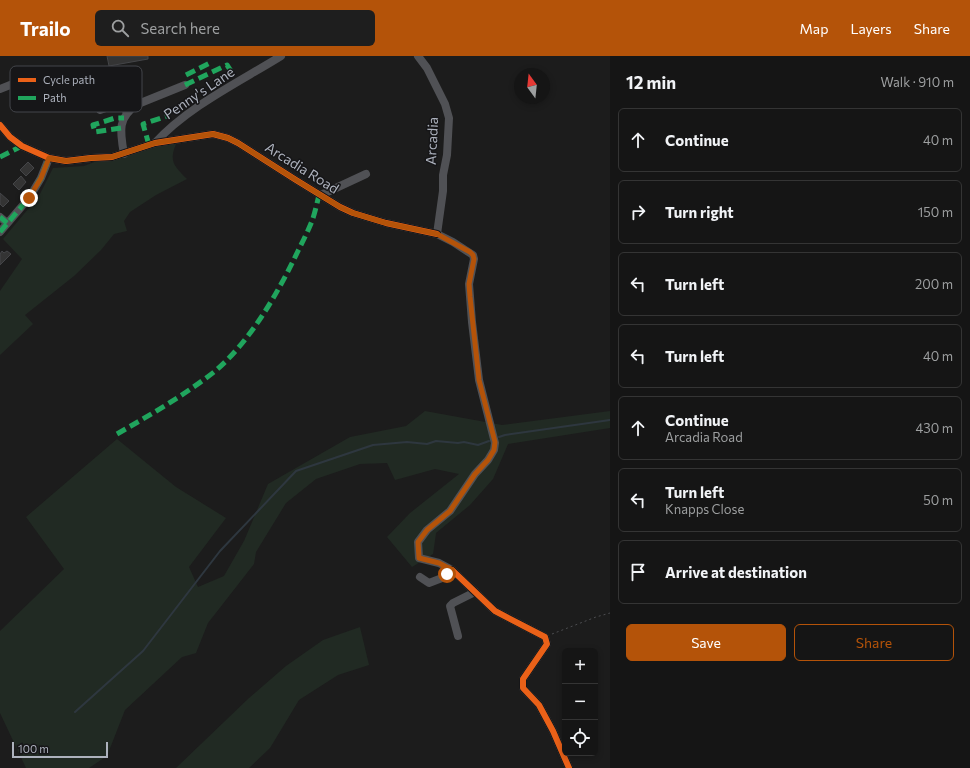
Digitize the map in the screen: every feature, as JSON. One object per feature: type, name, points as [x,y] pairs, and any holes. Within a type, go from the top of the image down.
[{"type":"street","name":"Penny's Lane","points":[[155,143],[166,131],[196,108],[281,56]]},
{"type":"street","name":"Arcadia","points":[[418,56],[427,68],[445,104],[449,118],[447,155],[443,175],[443,191],[437,234]]},
{"type":"street","points":[[0,89],[10,85]]},
{"type":"street","points":[[142,102],[185,85]]},
{"type":"street","points":[[124,154],[120,135],[121,125],[125,115],[128,112]]},
{"type":"street","name":"Arcadia Road","points":[[0,125],[10,137],[22,146],[49,158],[66,161],[112,157],[155,143],[213,134],[228,138],[340,207],[353,213],[386,223],[437,234],[473,255],[474,259],[469,284],[472,322],[479,380],[495,442],[494,450],[488,460],[475,474],[450,511],[427,530],[418,542],[419,558],[439,563],[452,570]]},
{"type":"street","points":[[0,232],[29,198],[41,178],[49,158]]},
{"type":"street","points":[[321,196],[366,174]]},
{"type":"street","points":[[0,217],[7,224]]},
{"type":"street","points":[[420,577],[429,583],[442,578],[452,570],[495,610],[545,637],[547,644],[523,679],[523,688],[539,705],[553,731],[569,768]]},
{"type":"street","points":[[458,636],[450,606],[475,592]]},
{"type":"path","points":[[545,637],[610,613]]},
{"type":"shaded area","points":[[177,142],[173,154],[174,163],[187,179],[156,195],[130,212],[124,221],[127,231],[114,234],[101,250],[74,276],[25,315],[33,324],[0,355],[0,291],[22,259],[3,239],[39,196],[53,168],[84,166],[97,161],[154,146]]},
{"type":"shaded area","points":[[425,411],[502,425],[610,411],[610,428],[508,444],[493,479],[470,505],[436,533],[433,554],[412,567],[387,537],[410,513],[459,474],[435,469],[395,480],[387,463],[360,464],[316,479],[286,503],[256,552],[254,564],[208,623],[196,653],[182,657],[125,710],[107,756],[89,768],[26,768],[0,713],[0,631],[64,569],[26,517],[117,439],[176,487],[226,518],[189,567],[198,587],[224,576],[244,541],[268,484],[350,437],[406,426]]},
{"type":"shaded area","points":[[360,627],[369,665],[338,675],[299,700],[270,748],[249,768],[176,768],[249,698],[286,666],[323,640]]},
{"type":"building","points":[[107,56],[148,56],[148,59],[109,66]]},
{"type":"building","points":[[28,162],[34,168],[26,176],[20,170]]},
{"type":"building","points":[[21,176],[26,182],[19,190],[13,184]]},
{"type":"building","points":[[0,193],[9,201],[3,207],[0,204]]},
{"type":"building","points":[[2,251],[4,253],[7,251],[11,254],[0,265],[0,254]]},
{"type":"waterway","points":[[499,437],[610,420]]},
{"type":"waterway","points":[[75,712],[143,651],[220,551],[296,471],[373,445],[407,442],[427,444],[436,441],[458,443],[464,442],[478,445],[489,441]]},
{"type":"marked path","points":[[186,75],[212,62]]},
{"type":"marked path","points":[[185,85],[227,65],[233,74]]},
{"type":"marked path","points":[[149,145],[143,124],[167,116]]},
{"type":"marked path","points":[[121,128],[95,132],[93,125],[115,118],[124,118]]},
{"type":"marked path","points":[[0,157],[22,146]]},
{"type":"marked path","points":[[0,232],[29,198],[41,178],[49,158]]},
{"type":"marked path","points":[[117,434],[166,405],[202,381],[214,372],[240,346],[262,316],[282,283],[312,221],[319,195]]},
{"type":"marked path","points":[[0,217],[7,223]]},
{"type":"cycle path","points":[[0,125],[10,137],[22,146],[49,158],[66,161],[112,157],[155,143],[213,134],[228,138],[238,143],[340,207],[353,213],[386,223],[437,234]]},
{"type":"cycle path","points":[[452,570],[495,611],[545,637],[547,644],[523,679],[523,688],[539,705],[553,731],[569,768]]},
{"type":"route","points":[[29,198],[41,178],[49,158],[66,161],[112,157],[155,143],[213,134],[228,138],[238,143],[327,200],[353,213],[386,223],[437,234],[470,252],[474,259],[469,284],[479,380],[495,442],[494,450],[488,460],[475,474],[450,511],[427,530],[418,542],[419,558],[439,563],[452,570],[447,574]]}]
